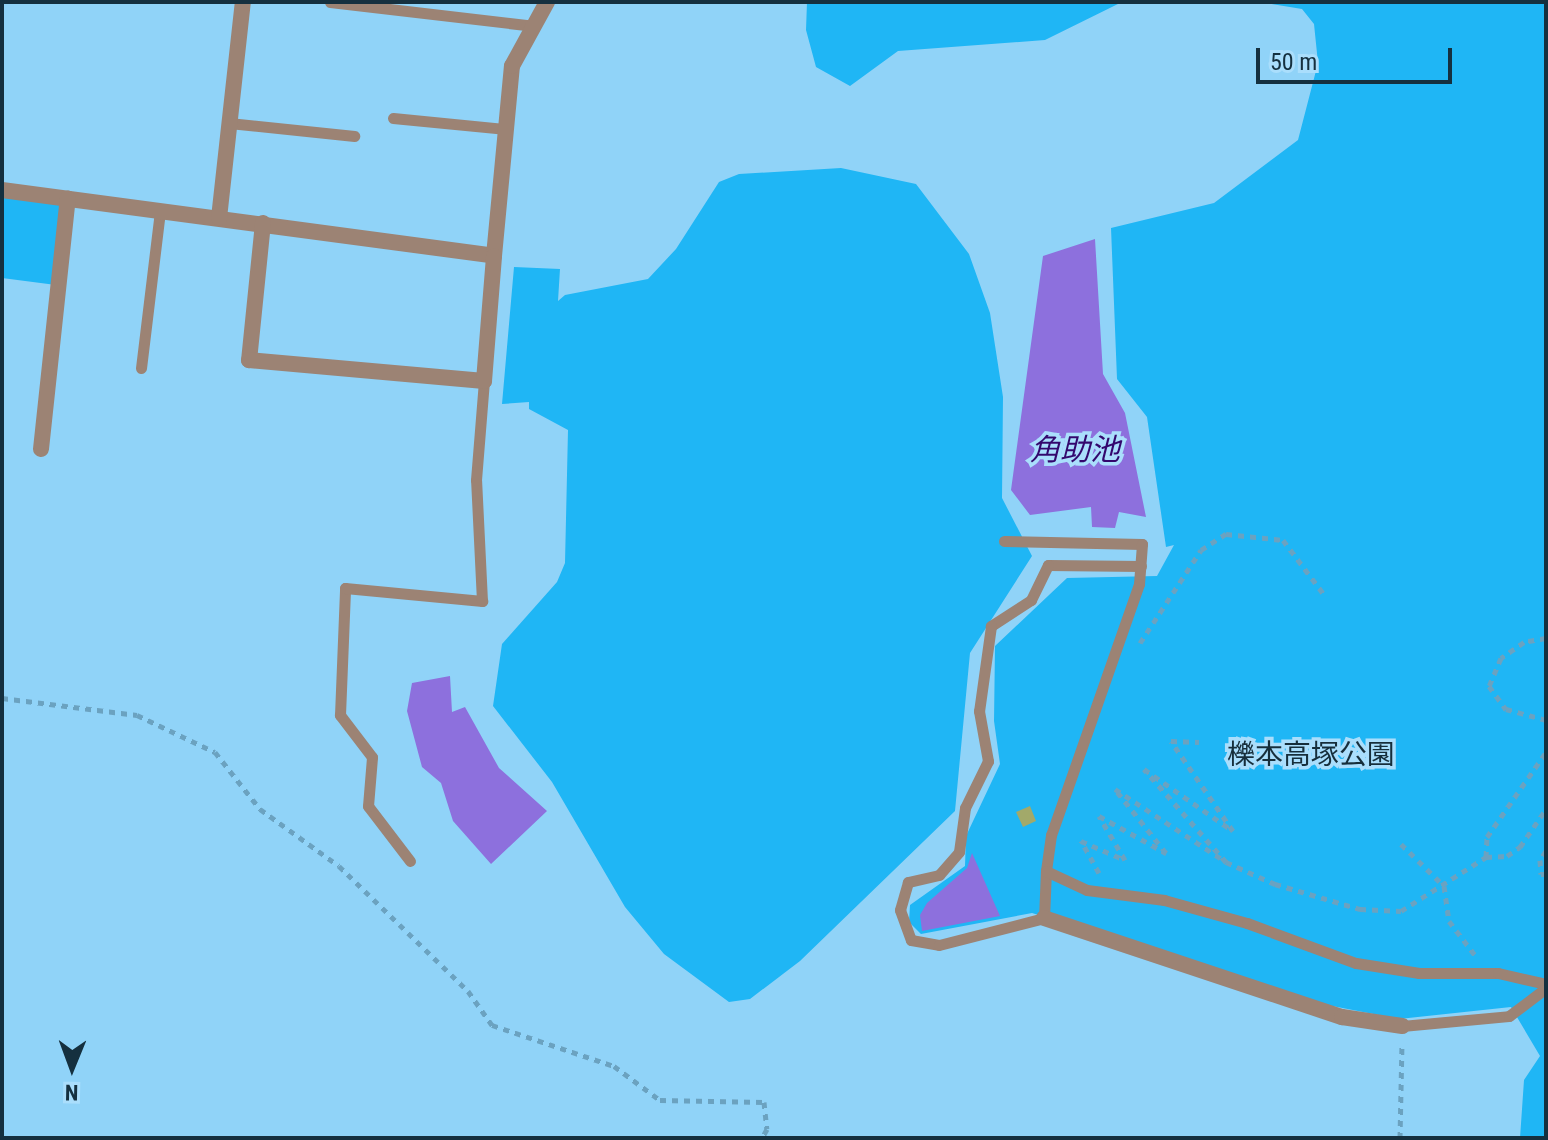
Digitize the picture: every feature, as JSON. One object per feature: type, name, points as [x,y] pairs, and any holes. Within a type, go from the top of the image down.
[{"type":"street","points":[[219,218],[243,2]]},
{"type":"street","points":[[263,223],[249,360],[484,381],[512,66],[547,2]]},
{"type":"street","points":[[2,190],[494,256]]},
{"type":"street","points":[[41,449],[68,198]]},
{"type":"street","points":[[1044,918],[1342,1017],[1402,1026]]},
{"type":"lane","points":[[330,2],[533,26]]},
{"type":"lane","points":[[393,118],[506,129]]},
{"type":"lane","points":[[229,123],[354,136]]},
{"type":"lane","points":[[141,368],[160,210]]},
{"type":"lane","points":[[410,861],[368,806],[372,757],[340,715],[345,588],[482,601],[476,480],[484,381]]},
{"type":"lane","points":[[1004,541],[1142,544],[1141,566],[1100,703],[1051,835],[1044,918],[939,945],[911,940],[900,910],[908,882],[939,875],[959,852],[965,808],[988,761],[979,711],[991,626],[1031,600],[1048,565],[1141,566]]},
{"type":"lane","points":[[1046,871],[1095,892],[1164,900],[1356,963],[1419,973],[1498,973],[1546,986]]},
{"type":"lane","points":[[1402,1026],[1509,1016],[1546,986]]},
{"type":"path","points":[[1134,652],[1201,550],[1226,534],[1283,540],[1326,597]]},
{"type":"path","points":[[1546,638],[1524,642],[1501,658],[1489,686],[1506,709],[1546,720]]},
{"type":"path","points":[[2,698],[137,715],[215,752],[260,809],[339,866],[468,991],[492,1025],[614,1066],[660,1100],[764,1102],[767,1129],[762,1138]]},
{"type":"path","points":[[1199,742],[1171,741],[1233,831],[1144,769],[1226,862]]},
{"type":"path","points":[[1486,857],[1487,837],[1546,752]]},
{"type":"path","points":[[1095,892],[1100,876],[1081,841],[1125,860],[1099,816],[1166,853],[1115,789],[1226,862],[1275,884],[1360,909],[1401,911],[1486,857],[1507,856],[1520,847],[1546,809]]},
{"type":"path","points":[[1401,844],[1444,886],[1449,921],[1469,950],[1498,973]]},
{"type":"path","points":[[1546,851],[1540,860],[1541,874],[1546,874]]},
{"type":"path","points":[[1400,1138],[1402,1026]]},
{"type":"green space","points":[[807,2],[1122,2],[1045,40],[898,51],[850,86],[816,67],[806,30]]},
{"type":"green space","name":"櫟本高塚公園","points":[[1260,2],[1546,2],[1546,1138],[1520,1138],[1524,1080],[1540,1056],[1511,1007],[1399,1019],[1322,1004],[1032,913],[921,934],[909,922],[910,905],[965,866],[966,836],[1000,764],[994,721],[995,646],[1067,578],[1157,576],[1174,545],[1166,547],[1147,417],[1117,379],[1111,228],[1214,203],[1298,140],[1318,63],[1314,24],[1302,9]]},
{"type":"green space","points":[[841,168],[916,184],[969,254],[990,313],[1003,397],[1002,498],[1032,556],[970,653],[955,811],[800,961],[750,999],[729,1002],[664,954],[625,907],[552,782],[493,706],[502,644],[557,582],[565,563],[568,430],[529,409],[529,402],[502,404],[514,267],[560,269],[558,301],[565,295],[648,279],[676,249],[719,182],[739,174]]},
{"type":"green space","points":[[2,194],[65,201],[56,285],[2,278]]},
{"type":"water","name":"角助池","points":[[1095,239],[1103,374],[1125,413],[1146,517],[1119,512],[1115,528],[1092,527],[1091,507],[1030,515],[1011,490],[1043,256]]},
{"type":"water","points":[[450,676],[452,712],[465,707],[499,768],[547,811],[491,864],[453,821],[441,783],[422,767],[407,711],[412,683]]},
{"type":"water","points":[[972,853],[1000,916],[922,931],[920,915],[927,903],[967,868]]},
{"type":"building","points":[[1030,806],[1036,821],[1023,827],[1016,812]]}]
